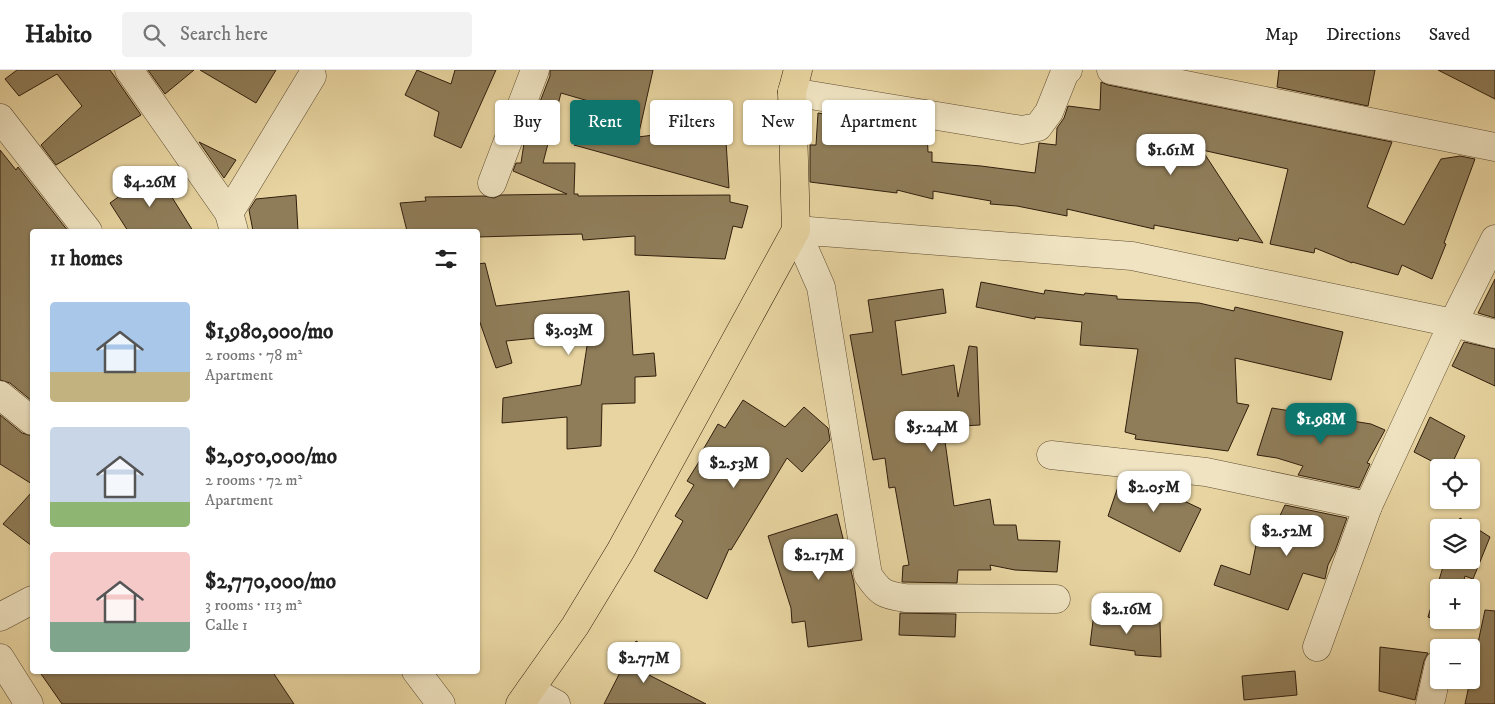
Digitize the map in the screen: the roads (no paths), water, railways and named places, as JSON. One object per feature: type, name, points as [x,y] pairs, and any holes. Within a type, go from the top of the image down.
[{"type":"main road","points":[[525,697],[575,626],[621,550],[796,230],[795,81]]},
{"type":"street","points":[[129,70],[231,222],[312,76]]},
{"type":"street","points":[[492,183],[535,70]]},
{"type":"street","points":[[795,81],[1022,130],[1038,127],[1049,112],[1064,72],[1068,70]]},
{"type":"street","points":[[1110,70],[1495,147]]},
{"type":"street","points":[[0,118],[86,229]]},
{"type":"street","points":[[1056,599],[905,598],[888,596],[876,588],[868,575],[821,287],[796,230],[1132,256],[1453,323],[1495,334]]},
{"type":"street","points":[[1317,647],[1368,506],[1453,323],[1495,239]]},
{"type":"street","points":[[0,396],[30,419]]},
{"type":"street","points":[[1051,455],[1206,472],[1368,506]]},
{"type":"street","points":[[0,617],[30,601]]},
{"type":"street","points":[[0,658],[29,704]]},
{"type":"street","points":[[418,674],[441,704]]},
{"type":"street","points":[[1430,704],[1433,689]]},
{"type":"street","points":[[525,697],[556,704]]}]
